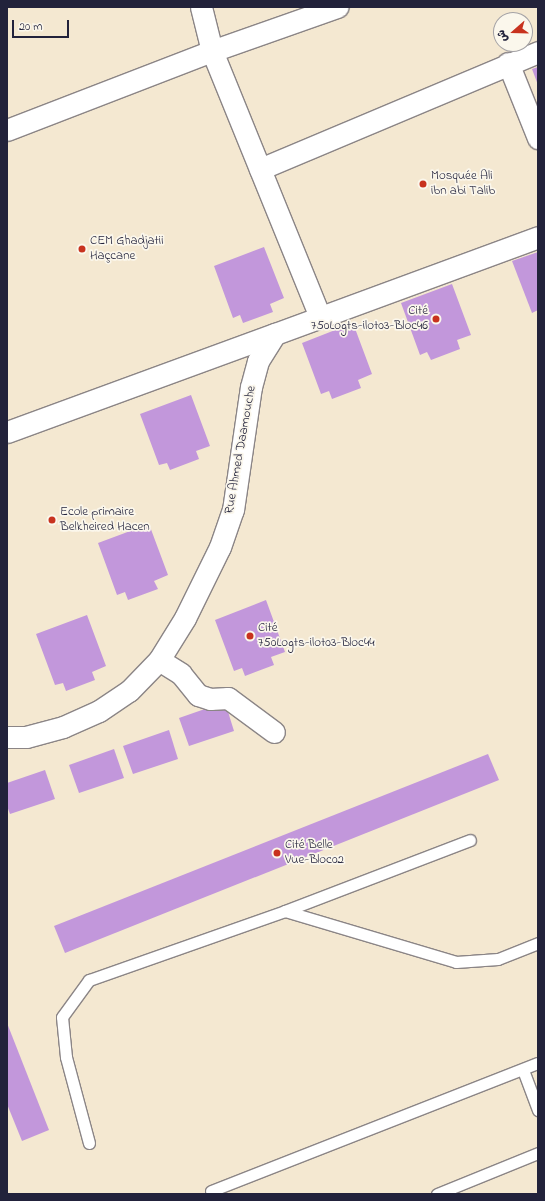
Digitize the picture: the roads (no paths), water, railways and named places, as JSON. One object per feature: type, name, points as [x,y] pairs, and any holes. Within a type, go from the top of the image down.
[{"type":"street","points":[[201,7],[212,51],[320,317]]},
{"type":"street","points":[[7,130],[212,51],[337,7]]},
{"type":"street","points":[[260,168],[508,63],[538,52]]},
{"type":"street","points":[[508,63],[538,138]]},
{"type":"street","points":[[7,432],[538,237]]},
{"type":"street","name":"Rue Ahmed Daamouche","points":[[7,745],[17,737],[64,727],[99,711],[129,691],[159,660],[184,618],[222,539],[233,510],[252,387],[258,361],[275,334]]},
{"type":"street","points":[[159,660],[181,674],[198,695],[210,699],[228,698],[274,732]]},
{"type":"lane","points":[[89,1143],[66,1057],[62,1017],[89,980],[285,911],[470,840]]},
{"type":"lane","points":[[285,911],[456,962],[498,958],[538,943]]},
{"type":"lane","points":[[211,1191],[538,1064]]},
{"type":"lane","points":[[523,1070],[538,1110]]},
{"type":"lane","points":[[437,1194],[538,1153]]},
{"type":"place","name":"Mosquée Ali ibn abi Talib","points":[[423,184]]},
{"type":"place","name":"CEM Ghadjatii Haçcane","points":[[82,249]]},
{"type":"place","name":"Cité 750Logts-ilot03-Bloc46","points":[[436,319]]},
{"type":"place","name":"Ecole primaire Belkheired Hacen","points":[[52,520]]},
{"type":"place","name":"Cité 750Logts-ilot03-Bloc44","points":[[250,636]]},
{"type":"place","name":"Cité Belle Vue-Bloc02","points":[[277,853]]}]
